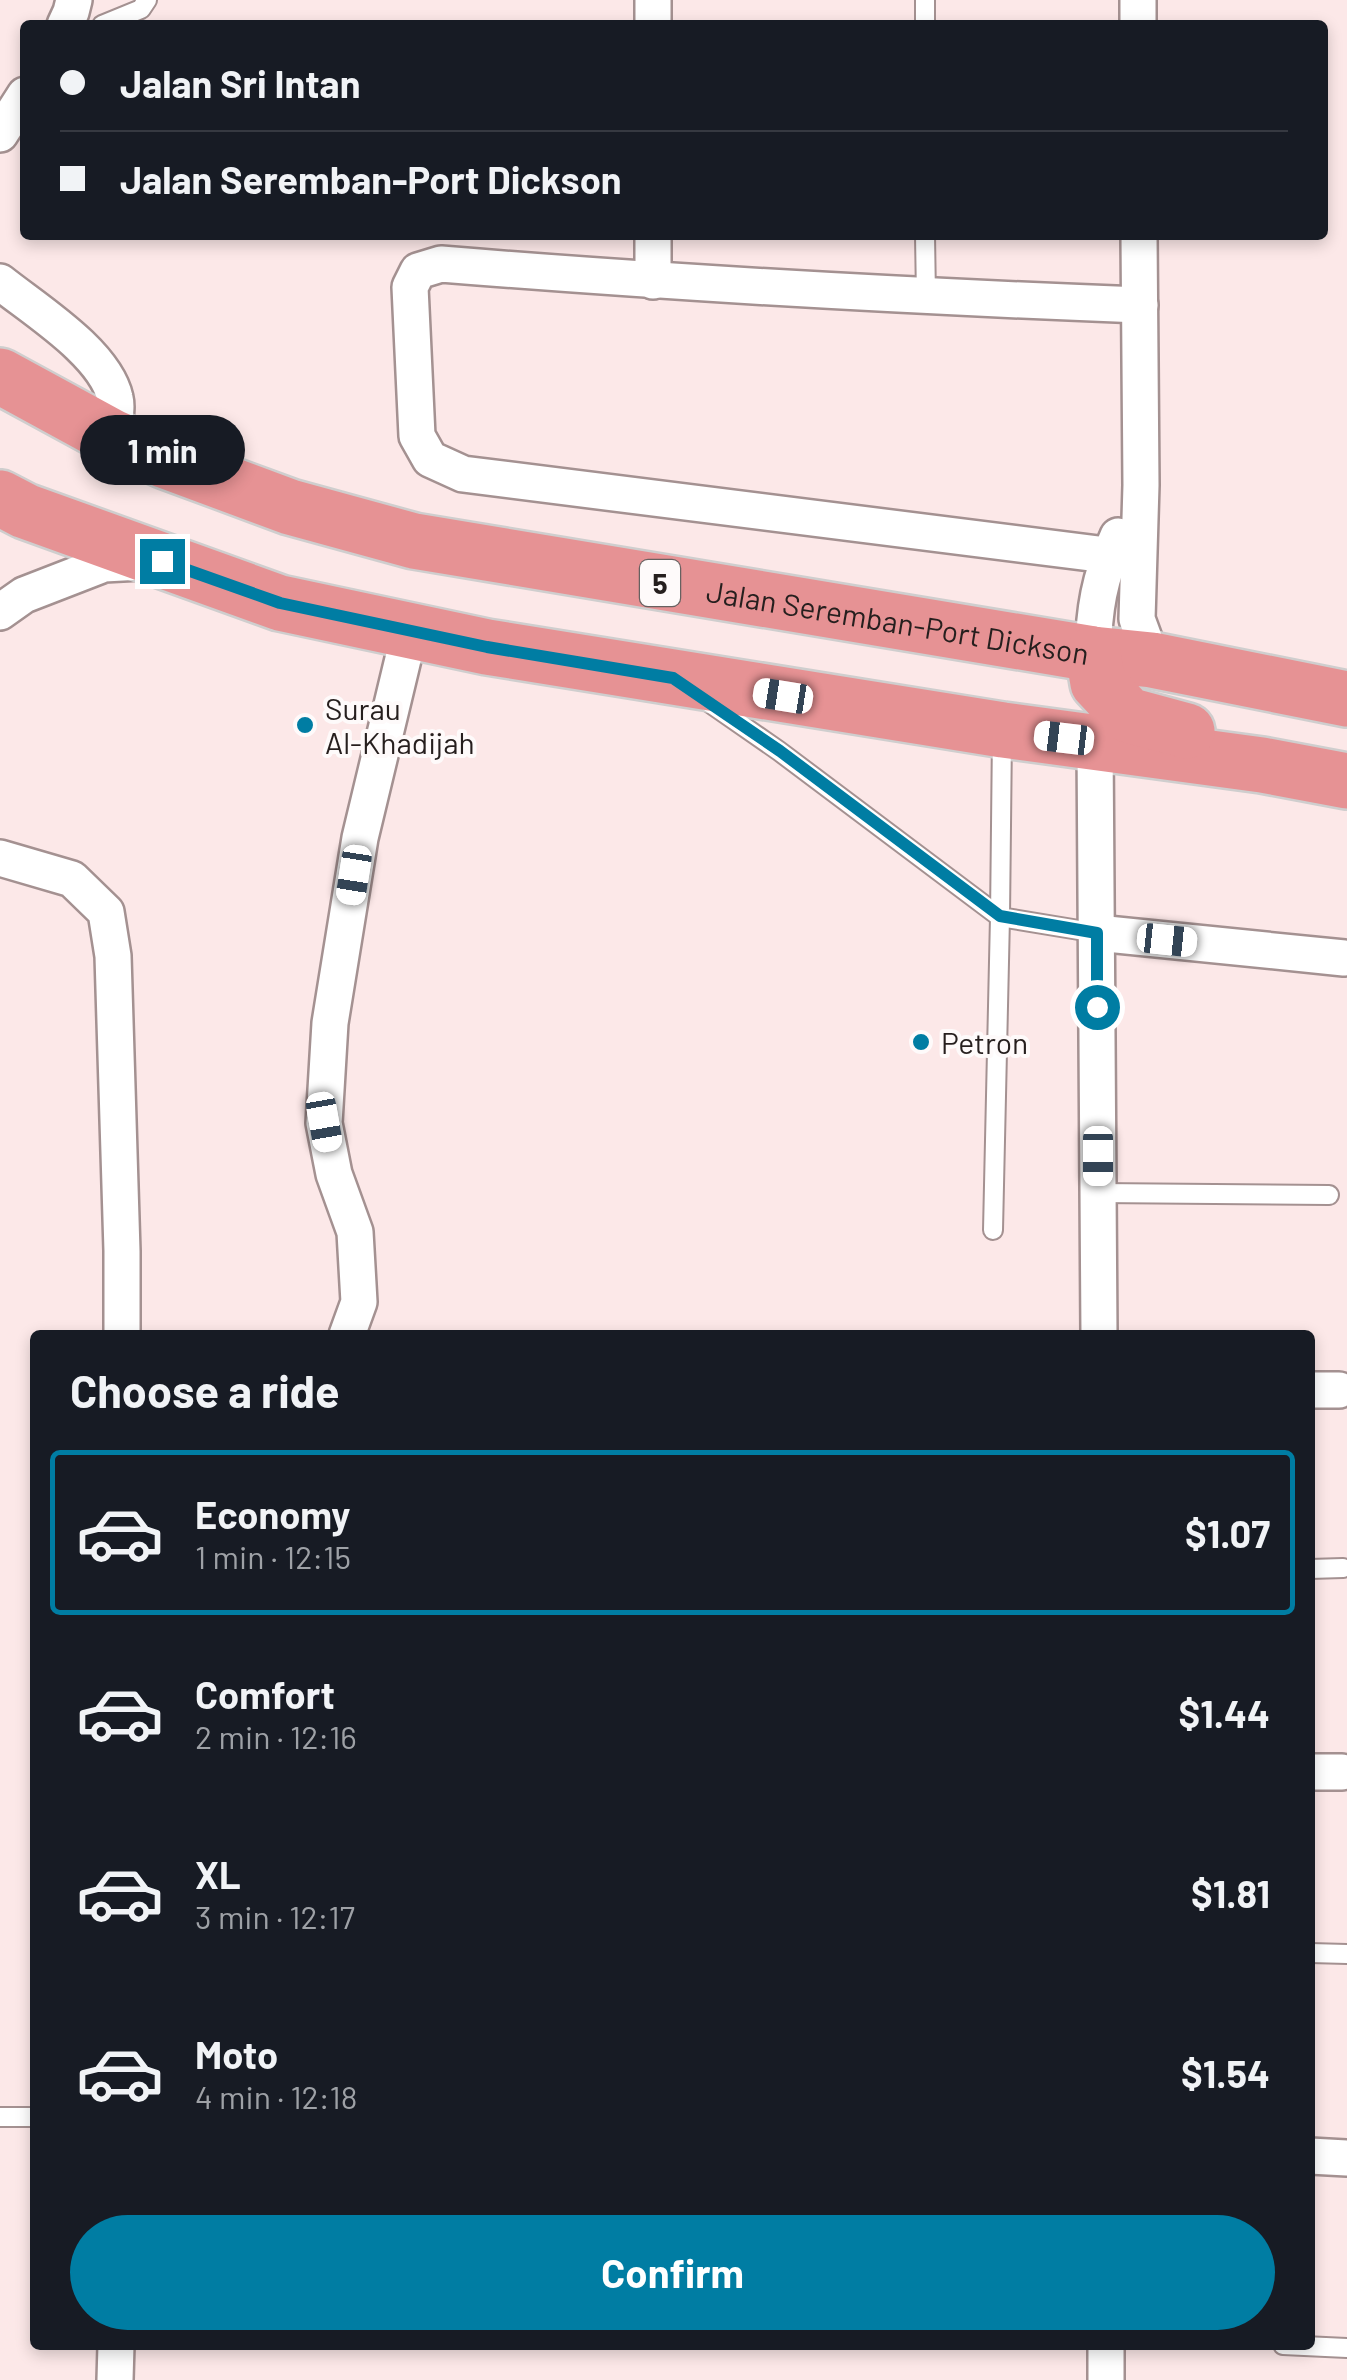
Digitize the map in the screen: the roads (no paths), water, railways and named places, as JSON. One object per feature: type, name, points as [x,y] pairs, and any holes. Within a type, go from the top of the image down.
[{"type":"highway","name":"Jalan Seremban-Port Dickson","points":[[0,376],[112,437],[166,461],[290,507],[414,541],[1093,654],[1152,660],[1347,699]]},
{"type":"highway","points":[[0,498],[25,511],[280,603],[487,647],[1002,730],[1262,765],[1347,782]]},
{"type":"highway","points":[[1093,654],[1098,682],[1128,715],[1223,741],[1262,765]]},
{"type":"street","points":[[0,134],[20,103]]},
{"type":"street","points":[[653,240],[653,281]]},
{"type":"street","points":[[1093,654],[1094,610],[1124,557],[1141,486],[1139,240]]},
{"type":"street","points":[[1124,557],[463,474],[430,459],[417,436],[410,287],[418,271],[441,264],[653,281],[1140,305]]},
{"type":"street","points":[[0,282],[80,346],[107,374],[116,401],[112,437]]},
{"type":"street","points":[[1124,557],[1136,619],[1152,660]]},
{"type":"street","points":[[0,612],[24,595],[104,564],[162,561]]},
{"type":"street","points":[[349,1330],[359,1302],[355,1232],[334,1174],[324,1122],[330,1023],[360,838],[410,630]]},
{"type":"street","points":[[1095,742],[1099,1330]]},
{"type":"street","points":[[0,858],[72,880],[106,912],[113,956],[122,1330]]},
{"type":"street","points":[[1097,933],[1344,958]]},
{"type":"street","points":[[1315,2156],[1347,2158]]},
{"type":"street","points":[[115,2380],[116,2350]]},
{"type":"street","points":[[1106,2350],[1106,2380]]},
{"type":"lane","points":[[115,20],[141,10],[147,0]]},
{"type":"lane","points":[[926,240],[926,297]]},
{"type":"lane","points":[[673,678],[780,751],[1000,916],[1097,933]]},
{"type":"lane","points":[[992,1230],[1002,730]]},
{"type":"lane","points":[[1098,1193],[1328,1195]]},
{"type":"lane","points":[[1315,1569],[1343,1568]]},
{"type":"lane","points":[[1315,1953],[1347,1954]]},
{"type":"lane","points":[[0,2116],[30,2117]]},
{"type":"lane","points":[[1315,2346],[1347,2348]]},
{"type":"place","name":"Surau Al-Khadijah","points":[[305,725]]},
{"type":"place","name":"Petron","points":[[921,1042]]}]
